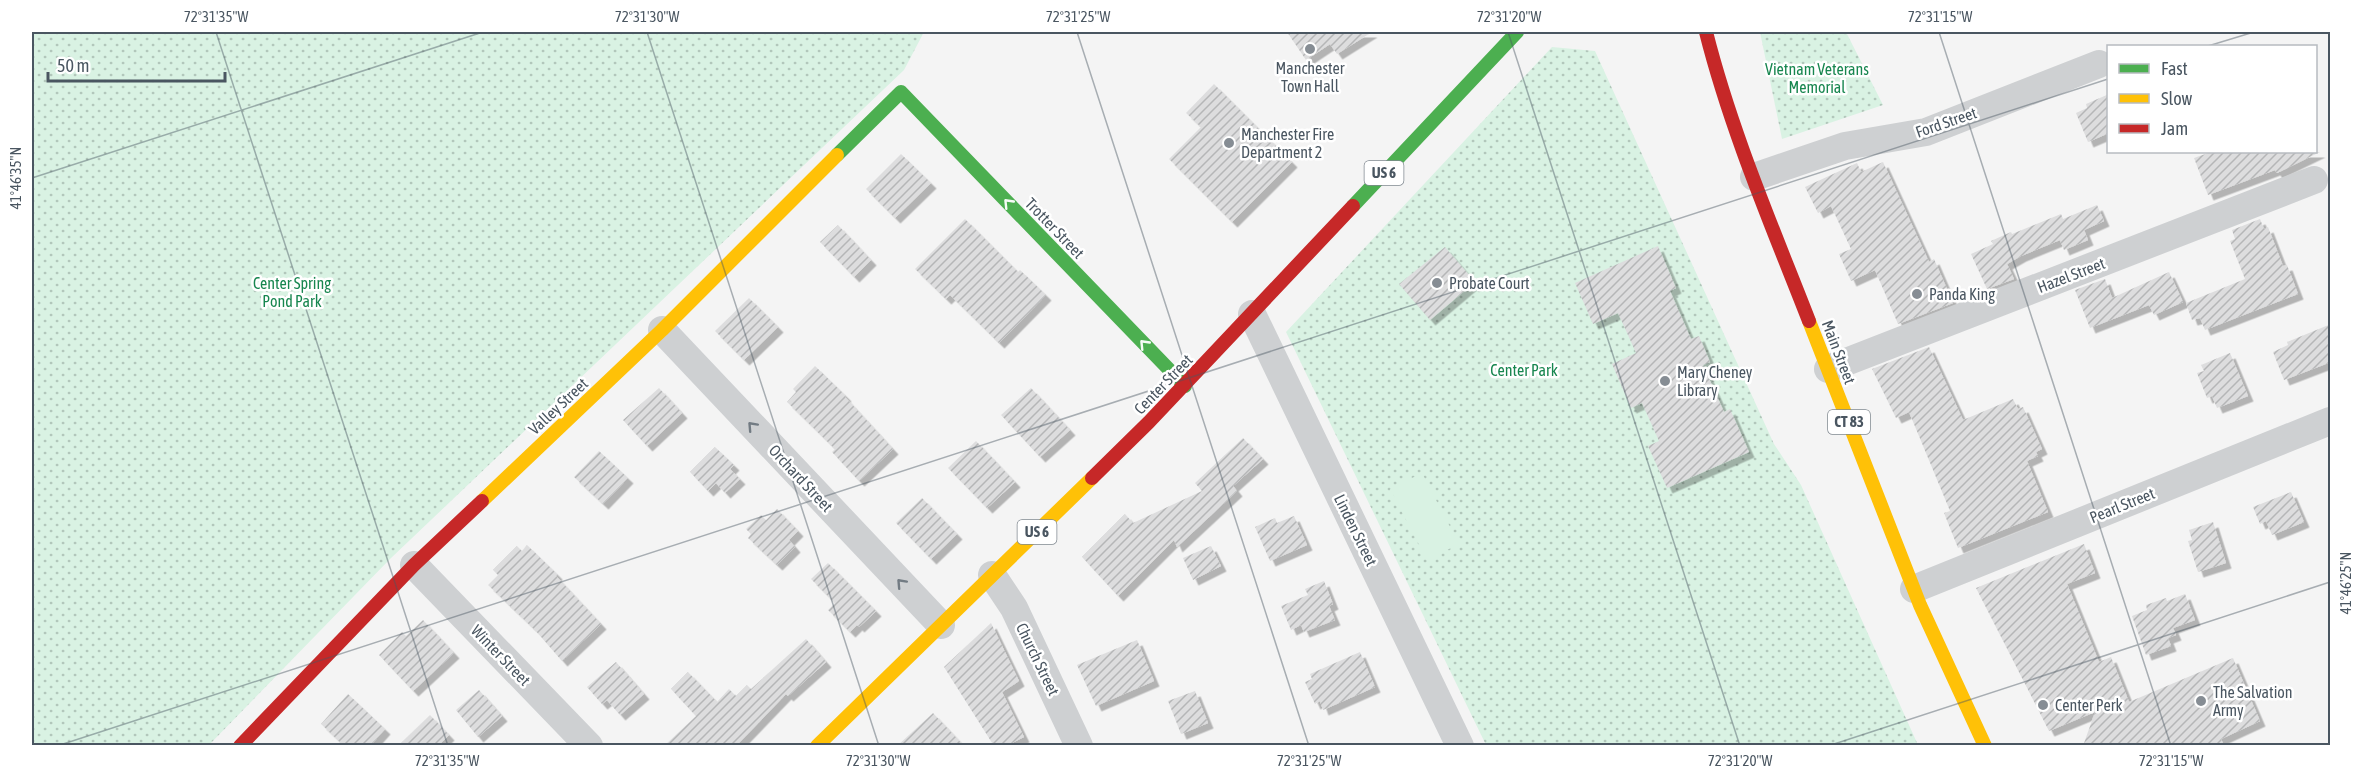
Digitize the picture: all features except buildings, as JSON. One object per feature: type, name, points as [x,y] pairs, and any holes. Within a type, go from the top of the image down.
[{"type":"main road","name":"Center Street","points":[[817,746],[1185,386],[1517,32]]},
{"type":"main road","name":"Main Street","points":[[1700,33],[1710,46],[1722,88],[1754,177],[1914,589],[1941,654],[1985,746]]},
{"type":"main road","name":"Valley Street","points":[[240,746],[414,565],[662,330],[902,92]]},
{"type":"main road","name":"Trotter Street","points":[[902,92],[1185,386]]},
{"type":"street","name":"Ford Street","points":[[1754,177],[1845,146],[1926,132],[2099,64]]},
{"type":"street","name":"Hazel Street","points":[[1828,369],[2314,180]]},
{"type":"street","name":"Linden Street","points":[[1252,314],[1460,746]]},
{"type":"street","name":"Orchard Street","points":[[662,330],[941,625]]},
{"type":"street","name":"Pearl Street","points":[[1914,589],[2331,421]]},
{"type":"street","name":"Winter Street","points":[[414,565],[589,746]]},
{"type":"street","name":"Church Street","points":[[992,575],[1014,608],[1079,746]]},
{"type":"green space","name":"Center Spring Pond Park","points":[[32,32],[924,32],[904,70],[390,559],[208,746],[32,745]]},
{"type":"green space","name":"Vietnam Veterans Memorial","points":[[1760,32],[1846,32],[1883,105],[1782,139]]},
{"type":"green space","name":"Center Park","points":[[1552,47],[1595,51],[1774,444],[1801,485],[1918,745],[1486,745],[1286,332]]},
{"type":"green space","points":[[1422,473],[1459,544],[1427,560],[1390,489]]},
{"type":"traffic: fast","points":[[1353,206],[1517,32]]},
{"type":"traffic: fast","points":[[837,155],[901,92],[1185,386]]},
{"type":"traffic: slow","points":[[482,501],[662,330],[837,155]]},
{"type":"traffic: slow","points":[[1809,321],[1920,605],[1985,746]]},
{"type":"traffic: slow","points":[[817,746],[1092,478]]},
{"type":"traffic: jam","points":[[1706,32],[1727,106],[1809,321]]},
{"type":"traffic: jam","points":[[1092,478],[1149,422],[1353,206]]},
{"type":"traffic: jam","points":[[240,746],[414,565],[482,501]]},
{"type":"place","name":"Manchester Town Hall","points":[[1310,49]]},
{"type":"place","name":"Manchester Fire Department 2","points":[[1229,143]]},
{"type":"place","name":"Probate Court","points":[[1437,283]]},
{"type":"place","name":"Panda King","points":[[1917,294]]},
{"type":"place","name":"Mary Cheney Library","points":[[1665,381]]},
{"type":"place","name":"The Salvation Army","points":[[2201,701]]},
{"type":"place","name":"Center Perk","points":[[2043,705]]}]
